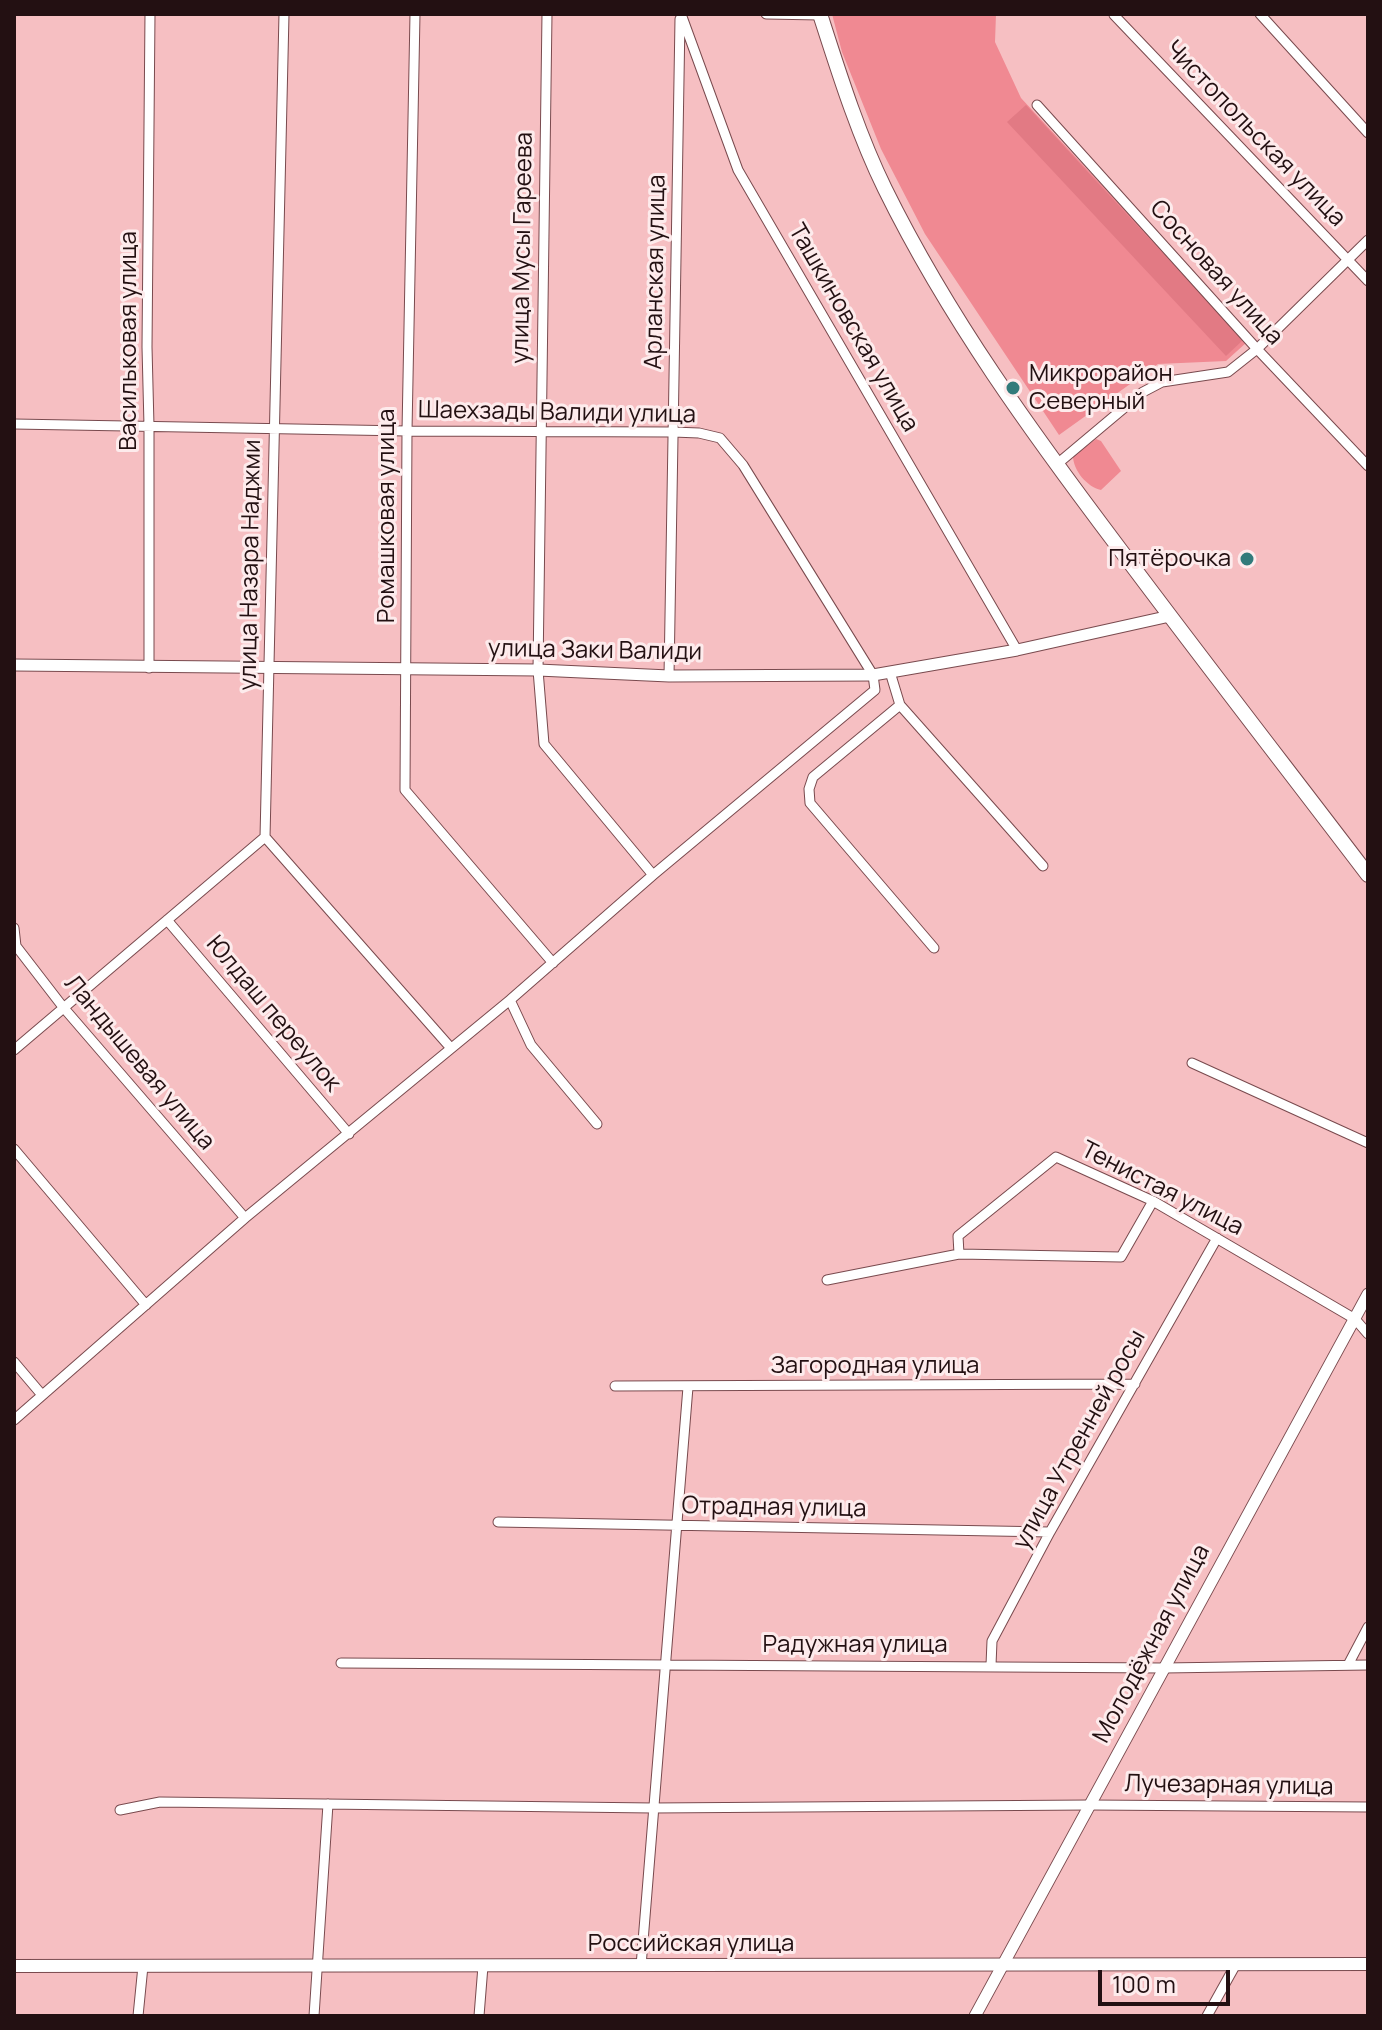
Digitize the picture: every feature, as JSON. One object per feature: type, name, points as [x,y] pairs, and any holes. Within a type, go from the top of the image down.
[{"type":"main road","points":[[820,14],[859,127],[884,187],[914,246],[980,357],[1056,465],[1368,875]]},
{"type":"main road","name":"Российская улица","points":[[14,1966],[1368,1964]]},
{"type":"street","name":"Васильковая улица","points":[[149,668],[147,331],[150,14]]},
{"type":"street","name":"улица Назара Наджми","points":[[265,837],[284,14]]},
{"type":"street","name":"Ромашковая улица","points":[[415,14],[407,431],[405,790],[553,963]]},
{"type":"street","name":"улица Мусы Гареева","points":[[547,14],[538,670],[544,744],[653,875]]},
{"type":"street","name":"Арланская улица","points":[[669,676],[681,14]]},
{"type":"street","name":"Ташкиновская улица","points":[[681,14],[738,170],[1017,650]]},
{"type":"street","points":[[766,14],[820,14]]},
{"type":"street","points":[[1260,14],[1368,133]]},
{"type":"street","name":"Чистопольская улица","points":[[1114,15],[1368,281]]},
{"type":"street","name":"Сосновая улица","points":[[1037,105],[1257,349],[1368,466]]},
{"type":"street","points":[[1056,465],[1143,392],[1162,382],[1228,372],[1257,349],[1368,240]]},
{"type":"street","name":"Шаехзады Валиди улица","points":[[14,424],[673,432],[720,438],[743,465],[873,675]]},
{"type":"street","name":"улица Заки Валиди","points":[[14,665],[538,670],[669,676],[873,675],[1017,650],[1170,616]]},
{"type":"street","points":[[890,672],[900,705],[1043,866]]},
{"type":"street","points":[[14,1420],[245,1218],[510,1000],[653,875],[875,690],[873,675]]},
{"type":"street","points":[[900,705],[813,777],[809,789],[810,803],[934,948]]},
{"type":"street","points":[[14,1050],[265,837],[450,1047]]},
{"type":"street","name":"Юлдаш переулок","points":[[167,920],[349,1134]]},
{"type":"street","name":"Ландышевая улица","points":[[14,928],[16,946],[63,1007],[245,1218]]},
{"type":"street","points":[[510,1000],[531,1045],[597,1124]]},
{"type":"street","points":[[1192,1063],[1368,1143]]},
{"type":"street","points":[[14,1149],[146,1305]]},
{"type":"street","name":"Тенистая улица","points":[[959,1254],[958,1236],[1056,1157],[1153,1201],[1355,1319],[1368,1334]]},
{"type":"street","points":[[827,1280],[959,1254],[1121,1257],[1153,1201]]},
{"type":"street","name":"улица Утренней росы","points":[[991,1665],[992,1641],[1050,1532],[1217,1238]]},
{"type":"street","name":"Молодёжная улица","points":[[975,2016],[1368,1294]]},
{"type":"street","points":[[14,1362],[42,1395]]},
{"type":"street","name":"Загородная улица","points":[[615,1386],[1135,1384]]},
{"type":"street","points":[[641,1966],[688,1387]]},
{"type":"street","name":"Отрадная улица","points":[[498,1522],[1050,1532]]},
{"type":"street","points":[[1348,1665],[1368,1627]]},
{"type":"street","name":"Радужная улица","points":[[341,1663],[1164,1668],[1368,1665]]},
{"type":"street","name":"Лучезарная улица","points":[[120,1810],[160,1802],[653,1808],[1368,1807]]},
{"type":"street","points":[[314,2016],[328,1804]]},
{"type":"street","points":[[1207,2016],[1236,1964]]},
{"type":"street","points":[[138,2016],[143,1966]]},
{"type":"street","points":[[479,2016],[483,1966]]},
{"type":"shaded area","points":[[832,14],[996,14],[995,42],[1021,98],[1247,342],[1226,361],[1158,364],[1059,435],[925,234],[881,149],[842,52]]},
{"type":"shaded area","points":[[1026,105],[1243,340],[1226,356],[1007,122]]},
{"type":"shaded area","points":[[1096,439],[1101,441],[1121,471],[1101,490],[1082,477],[1075,467],[1073,456]]},
{"type":"place","name":"Микрорайон Северный","points":[[1013,388]]},
{"type":"place","name":"Пятёрочка","points":[[1247,559]]}]
